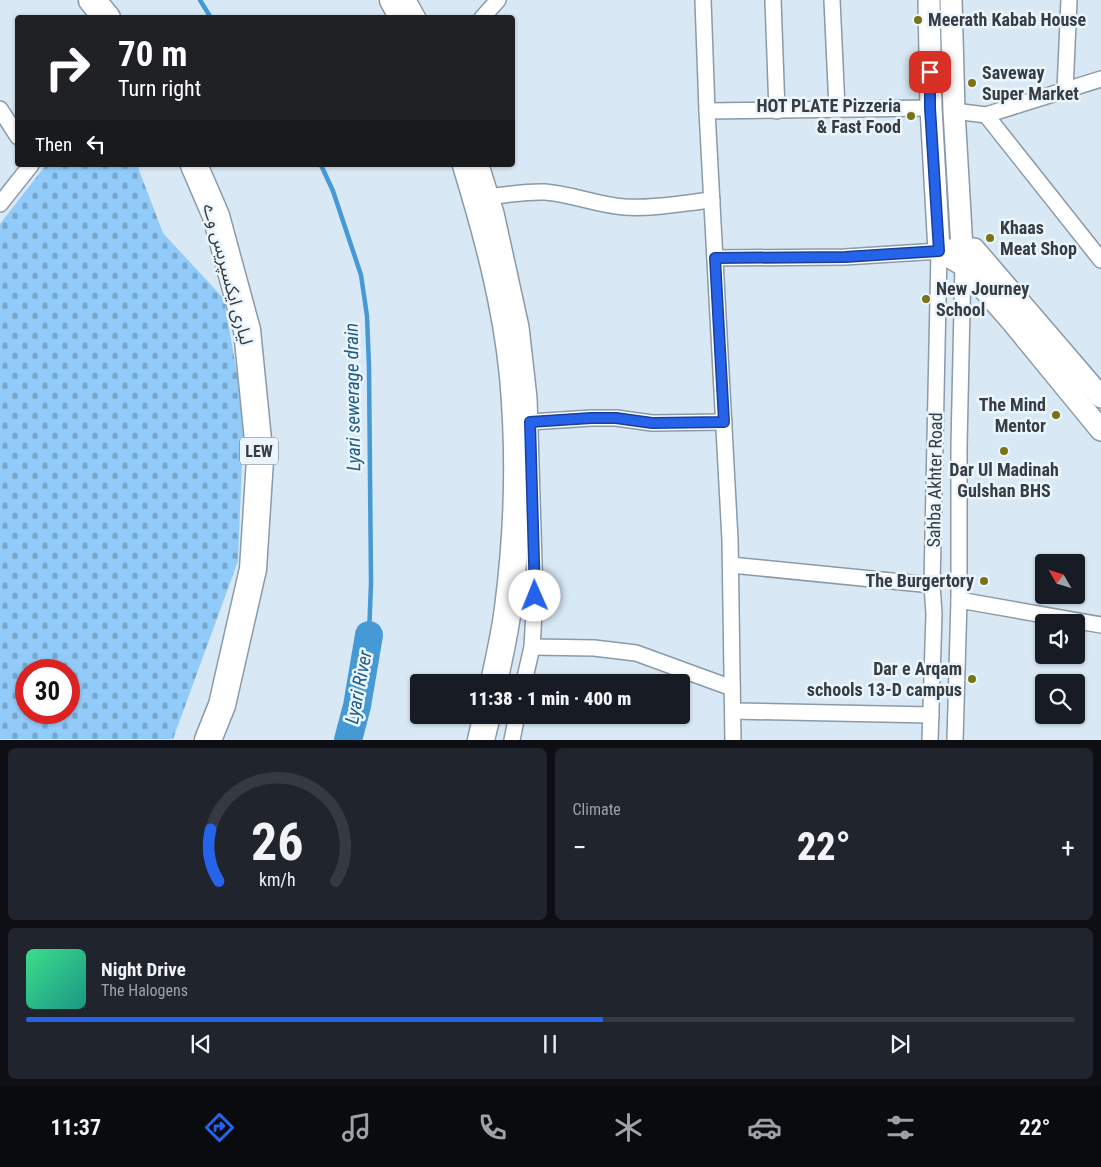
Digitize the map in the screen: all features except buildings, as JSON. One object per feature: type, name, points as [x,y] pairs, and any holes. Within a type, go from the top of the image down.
[{"type":"highway","points":[[92,0],[104,15]]},
{"type":"highway","points":[[393,0],[401,15]]},
{"type":"highway","name":"لیاری ایکسپریس وے","points":[[195,167],[216,216],[247,330],[260,460],[253,569],[222,705],[208,740]]},
{"type":"highway","points":[[467,167],[488,240],[507,330],[513,376],[517,517],[508,609],[496,674]]},
{"type":"highway","points":[[481,740],[485,724]]},
{"type":"main road","name":"Sahba Akhter Road","points":[[929,0],[930,108],[939,251]]},
{"type":"main road","name":"Sahba Akhter Road","points":[[951,0],[954,111],[963,257]]},
{"type":"main road","points":[[939,251],[963,257],[1101,397]]},
{"type":"main road","points":[[1018,313],[1101,430]]},
{"type":"street","points":[[408,0],[416,15]]},
{"type":"street","points":[[485,15],[498,0]]},
{"type":"street","points":[[703,0],[731,565],[733,740]]},
{"type":"street","points":[[773,0],[777,111]]},
{"type":"street","points":[[832,0],[837,108]]},
{"type":"street","points":[[1065,90],[1069,0]]},
{"type":"street","points":[[954,111],[986,114],[1100,80]]},
{"type":"street","points":[[707,110],[777,111],[837,108],[930,108]]},
{"type":"street","points":[[0,109],[15,132]]},
{"type":"street","points":[[986,114],[1101,260]]},
{"type":"street","points":[[0,204],[30,167]]},
{"type":"street","points":[[482,167],[502,239],[521,327],[530,422],[535,596],[532,647],[526,674]]},
{"type":"street","points":[[491,196],[543,192],[565,195],[603,205],[625,207],[712,200]]},
{"type":"street","points":[[715,258],[845,257],[939,251]]},
{"type":"street","name":"Sahba Akhter Road","points":[[930,740],[934,614],[932,584],[939,251]]},
{"type":"street","name":"Sahba Akhter Road","points":[[955,740],[959,600],[959,446],[963,257]]},
{"type":"street","points":[[530,422],[599,418],[616,418],[652,423],[724,422]]},
{"type":"street","points":[[731,565],[932,584]]},
{"type":"street","points":[[959,600],[1101,625]]},
{"type":"street","points":[[532,647],[594,648],[636,653],[732,688]]},
{"type":"street","points":[[733,711],[931,715]]},
{"type":"street","points":[[512,740],[515,724]]},
{"type":"green space","points":[[44,167],[138,167],[163,233],[224,299],[244,414],[238,561],[173,739],[0,739],[0,224]]},
{"type":"waterway","name":"Lyari sewerage drain","points":[[200,0],[209,15]]},
{"type":"waterway","name":"Lyari sewerage drain","points":[[322,167],[333,191],[361,275],[367,316],[371,583],[369,635]]},
{"type":"waterway","name":"Lyari River","points":[[348,740],[357,706],[369,635]]},
{"type":"place","name":"Meerath Kabab House","points":[[918,20]]},
{"type":"place","name":"Saveway Super Market","points":[[972,83]]},
{"type":"place","name":"HOT PLATE Pizzeria & Fast Food","points":[[911,116]]},
{"type":"place","name":"Khaas Meat Shop","points":[[990,238]]},
{"type":"place","name":"New Journey School","points":[[926,299]]},
{"type":"place","name":"The Mind Mentor","points":[[1056,415]]},
{"type":"place","name":"Dar Ul Madinah Gulshan BHS","points":[[1004,451]]},
{"type":"place","name":"The Burgertory","points":[[984,581]]},
{"type":"place","name":"Dar e Arqam schools 13-D campus","points":[[972,679]]},
{"type":"route","points":[[535,596],[530,422],[591,418],[616,418],[652,423],[724,422],[715,258],[845,257],[939,251],[930,108],[930,72]]}]
